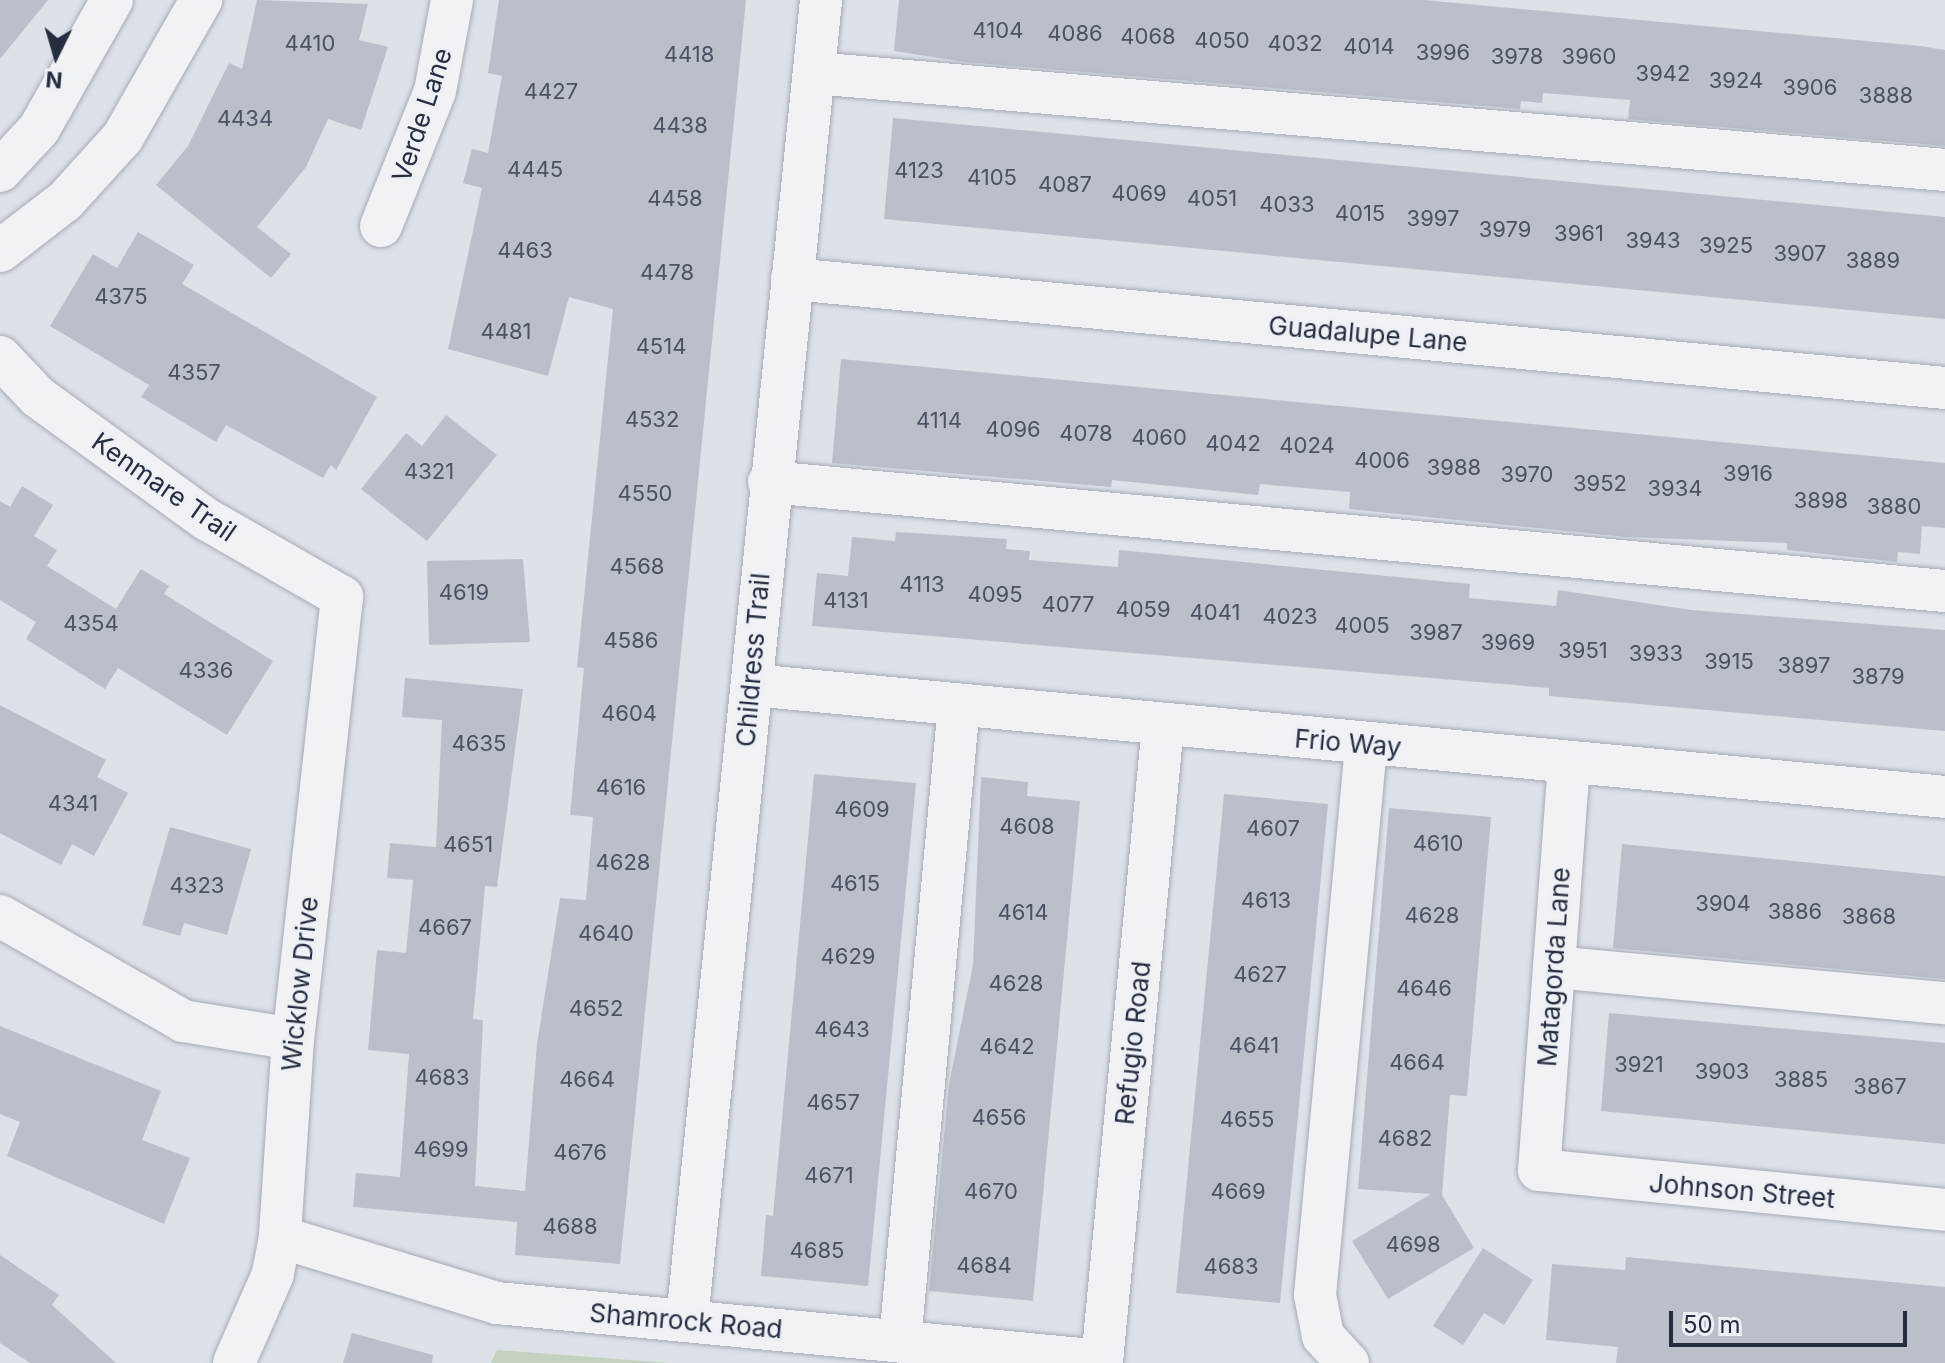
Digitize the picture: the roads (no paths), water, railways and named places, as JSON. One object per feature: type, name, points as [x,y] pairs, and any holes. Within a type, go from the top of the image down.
[{"type":"street","points":[[0,171],[39,129],[112,0]]},
{"type":"street","points":[[0,251],[65,201],[123,137],[201,0]]},
{"type":"street","name":"Verde Lane","points":[[381,226],[429,113],[452,0]]},
{"type":"street","name":"Childress Trail","points":[[687,1320],[752,685],[769,482],[821,0]]},
{"type":"street","points":[[814,73],[1945,170]]},
{"type":"street","name":"Guadalupe Lane","points":[[792,279],[1945,388]]},
{"type":"street","name":"Kenmare Trail","points":[[0,357],[38,397],[206,519],[342,597]]},
{"type":"street","points":[[769,482],[1945,591]]},
{"type":"street","name":"Wicklow Drive","points":[[234,1363],[259,1312],[280,1237],[293,1039],[342,597]]},
{"type":"street","name":"Frio Way","points":[[752,685],[1366,746],[1945,797]]},
{"type":"street","points":[[900,1341],[959,705]]},
{"type":"street","name":"Refugio Road","points":[[1102,1361],[1163,725]]},
{"type":"street","points":[[1348,1363],[1323,1336],[1315,1295],[1366,746]]},
{"type":"street","name":"Matagorda Lane","points":[[1539,1170],[1569,763]]},
{"type":"street","points":[[0,916],[183,1021],[293,1039]]},
{"type":"street","points":[[1554,967],[1945,1003]]},
{"type":"street","name":"Johnson Street","points":[[1539,1170],[1945,1210]]},
{"type":"street","name":"Shamrock Road","points":[[280,1237],[444,1292],[548,1311],[687,1320],[1102,1361]]}]
